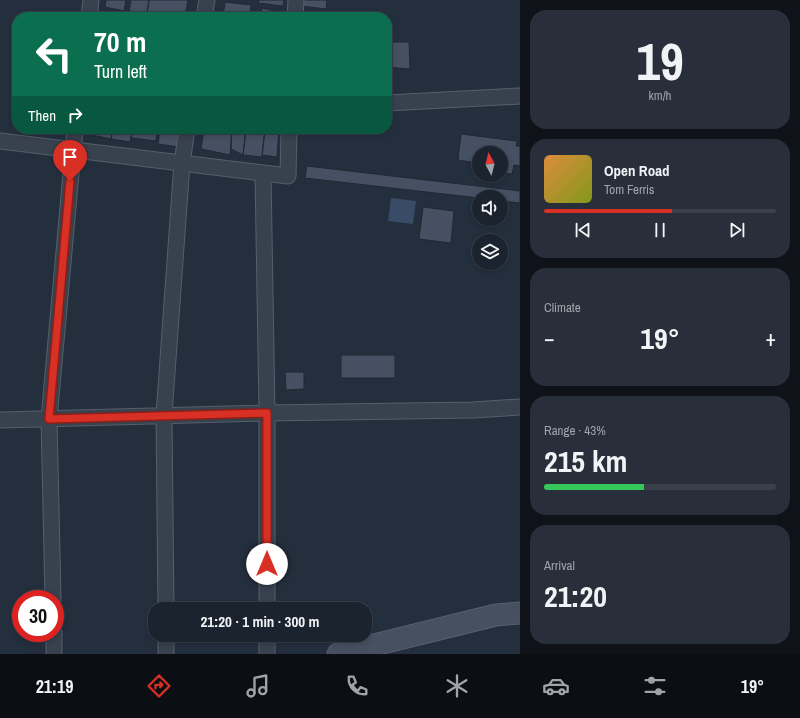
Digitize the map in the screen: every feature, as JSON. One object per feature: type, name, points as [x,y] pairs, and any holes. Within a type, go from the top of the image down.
[{"type":"street","points":[[90,12],[91,0]]},
{"type":"street","points":[[205,12],[207,0]]},
{"type":"street","points":[[295,12],[296,0]]},
{"type":"street","points":[[392,103],[520,96]]},
{"type":"street","points":[[53,590],[49,419],[75,134]]},
{"type":"street","points":[[166,602],[164,416],[182,163],[186,134]]},
{"type":"street","points":[[0,141],[288,176],[289,134]]},
{"type":"street","points":[[263,173],[267,413],[267,602]]},
{"type":"street","points":[[0,420],[267,413],[473,410],[520,407]]},
{"type":"street","points":[[338,654],[496,615],[520,613]]},
{"type":"street","points":[[54,642],[54,654]]},
{"type":"street","points":[[166,642],[166,654]]},
{"type":"street","points":[[267,642],[267,654]]},
{"type":"water","points":[[391,198],[416,201],[413,224],[388,221]]},
{"type":"building","points":[[106,0],[126,0],[124,11],[105,7]]},
{"type":"building","points":[[131,0],[149,0],[147,12],[129,11]]},
{"type":"building","points":[[149,0],[188,0],[186,12],[147,12]]},
{"type":"building","points":[[259,0],[284,0],[283,6],[258,3]]},
{"type":"building","points":[[303,0],[327,0],[326,9],[302,6]]},
{"type":"building","points":[[225,2],[251,5],[250,12],[224,12]]},
{"type":"building","points":[[262,8],[279,12],[261,12]]},
{"type":"building","points":[[392,42],[409,42],[410,69],[392,67]]},
{"type":"building","points":[[87,134],[112,134],[111,139]]},
{"type":"building","points":[[112,134],[132,134],[130,142],[111,139]]},
{"type":"building","points":[[131,134],[157,134],[156,141],[131,138]]},
{"type":"building","points":[[159,134],[181,134],[179,147],[158,144]]},
{"type":"building","points":[[203,134],[232,134],[230,155],[201,149]]},
{"type":"building","points":[[232,134],[245,134],[243,155],[231,149]]},
{"type":"building","points":[[245,134],[264,134],[262,157],[243,155]]},
{"type":"building","points":[[264,134],[279,134],[277,157],[262,155]]},
{"type":"building","points":[[461,134],[517,141],[516,146],[520,146],[520,166],[514,165],[512,174],[508,174],[508,146],[472,146],[472,169],[470,169],[471,162],[458,160]]},
{"type":"building","points":[[307,166],[520,191],[520,203],[508,202],[508,190],[472,190],[472,197],[305,178]]},
{"type":"building","points":[[423,207],[454,211],[451,243],[419,239]]},
{"type":"building","points":[[341,355],[395,355],[395,378],[341,378]]},
{"type":"building","points":[[285,372],[304,372],[304,389],[286,390]]},
{"type":"route","points":[[70,181],[49,419],[267,413],[267,564]]}]
